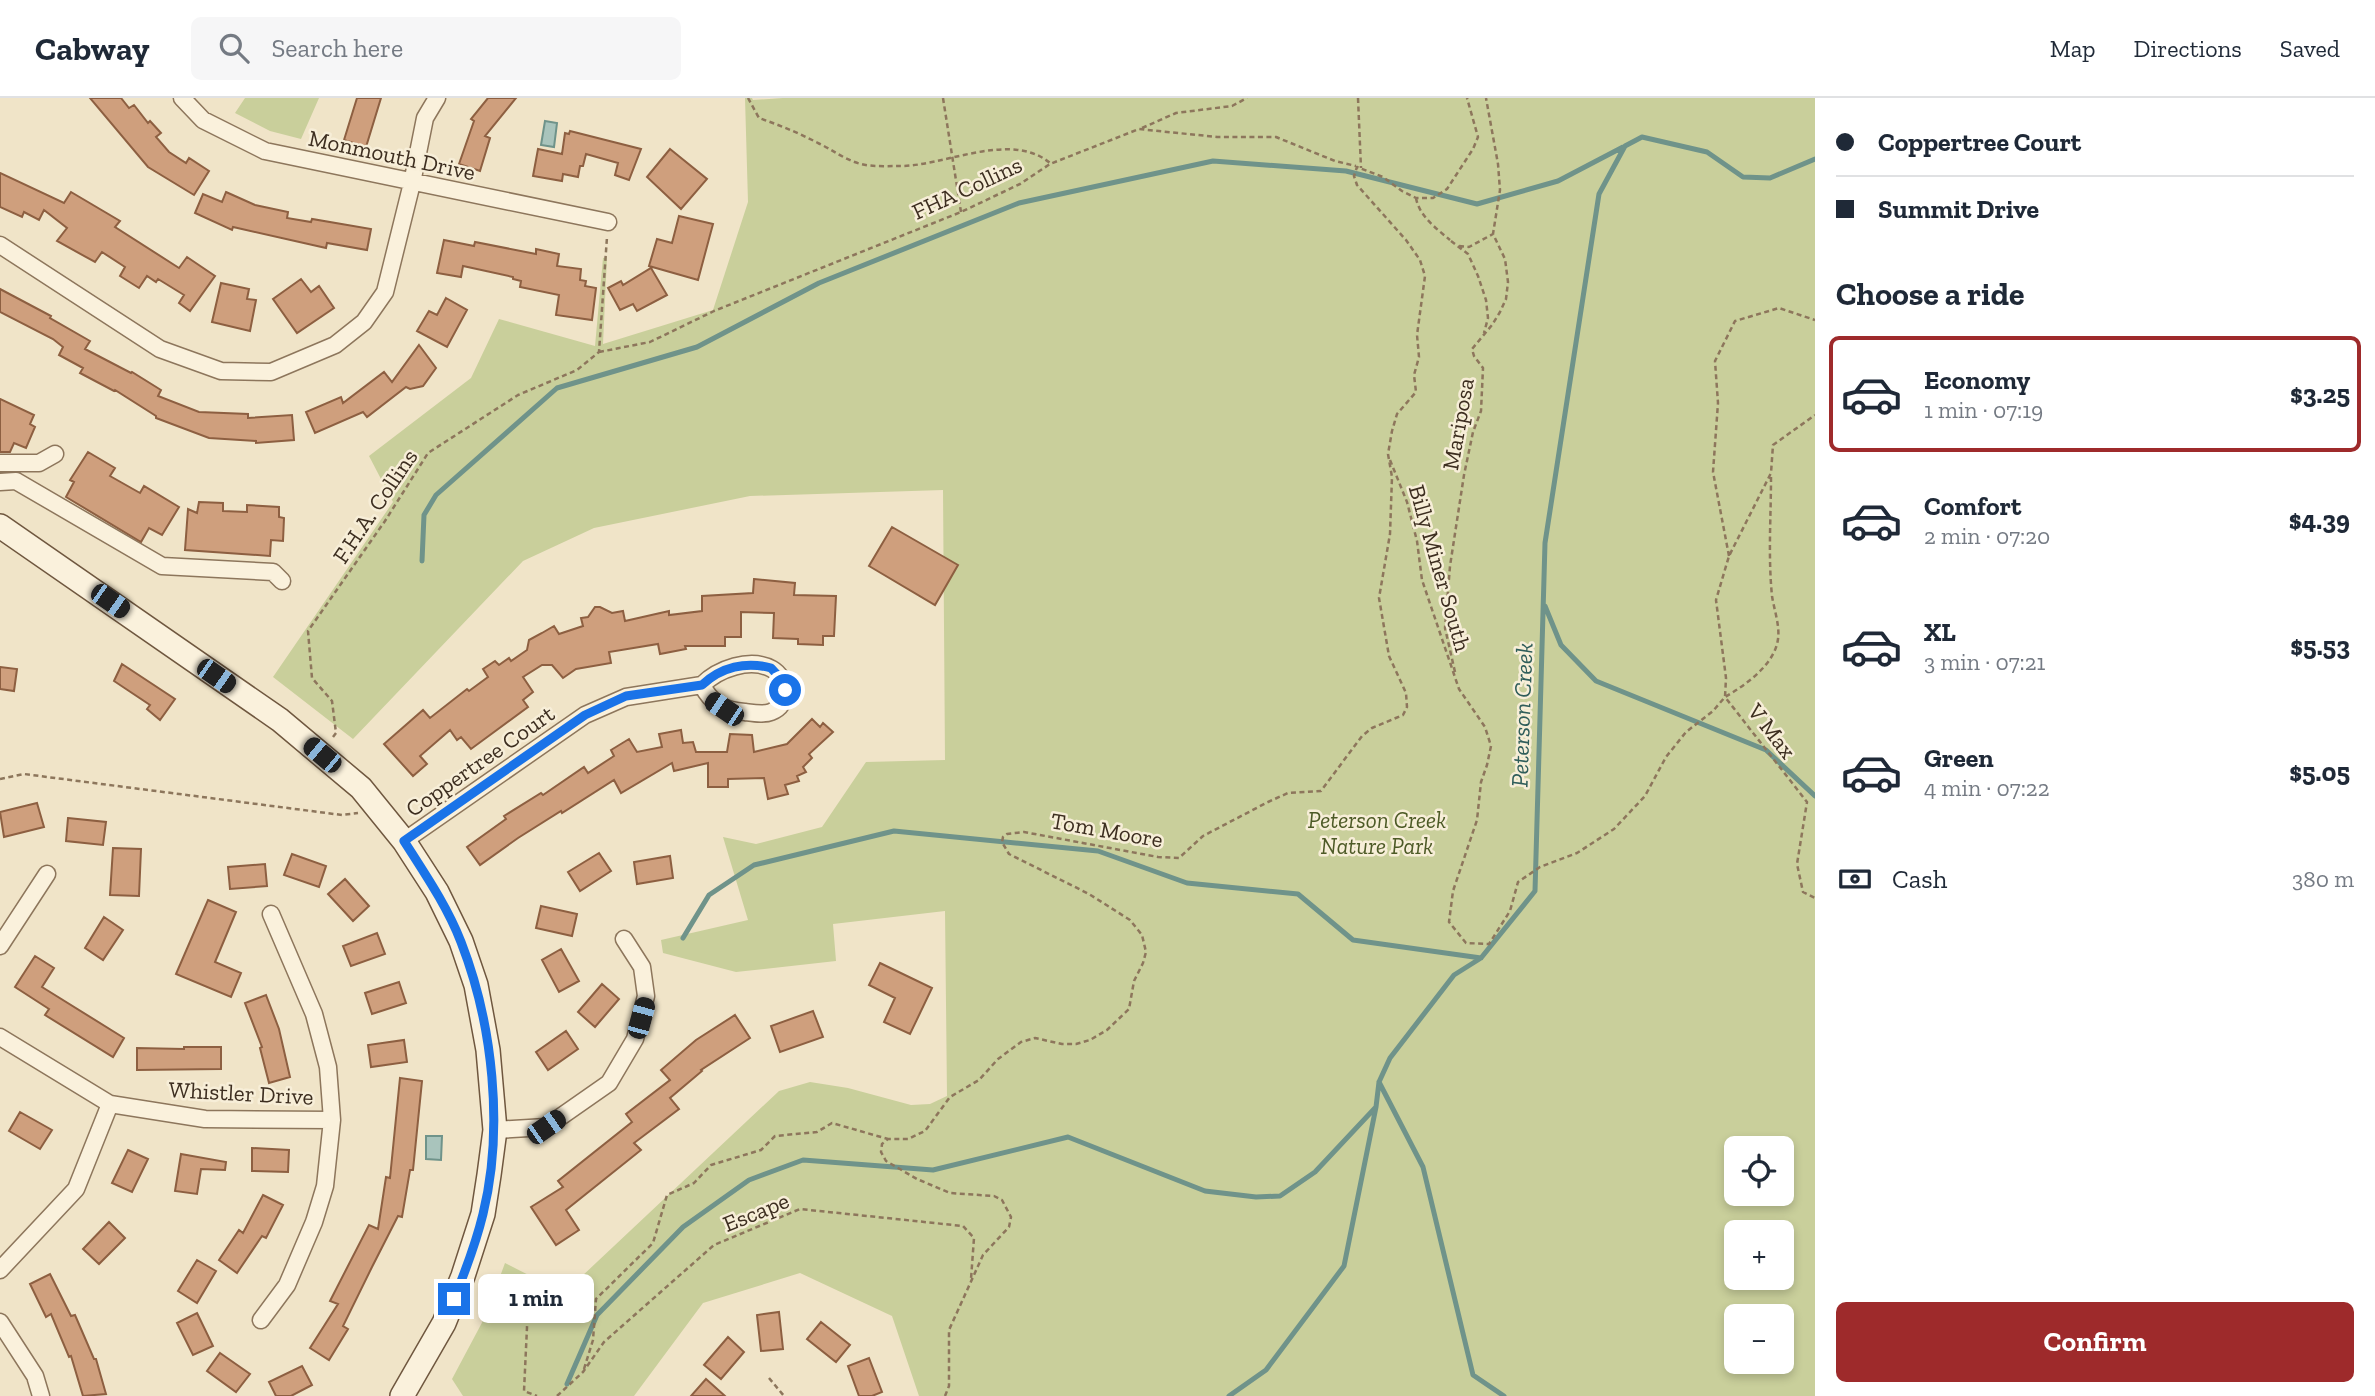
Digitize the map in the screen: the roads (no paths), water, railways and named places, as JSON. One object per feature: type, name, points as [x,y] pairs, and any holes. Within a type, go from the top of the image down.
[{"type":"main road","points":[[0,527],[280,720],[361,788],[404,841],[437,892],[461,941],[476,985],[488,1050],[495,1130],[483,1214],[463,1276],[444,1323],[402,1396]]},
{"type":"street","name":"Monmouth Drive","points":[[182,98],[203,120],[265,151],[608,222]]},
{"type":"street","points":[[0,245],[160,349],[221,371],[271,372],[335,345],[364,322],[385,292],[425,118],[437,98]]},
{"type":"street","points":[[0,463],[39,463],[55,454]]},
{"type":"street","points":[[0,482],[16,481],[162,566],[273,572],[282,581]]},
{"type":"street","name":"Coppertree Court","points":[[404,841],[585,715],[626,696],[702,685],[723,670],[736,666],[762,666],[771,668],[783,681],[785,698],[780,707],[771,713],[740,712],[724,709],[710,699],[702,685]]},
{"type":"street","points":[[0,946],[47,874]]},
{"type":"street","points":[[261,1320],[287,1285],[314,1222],[326,1186],[332,1120],[328,1067],[314,1014],[271,914]]},
{"type":"street","points":[[495,1130],[546,1127],[609,1083],[635,1039],[646,996],[642,967],[624,939]]},
{"type":"street","name":"Whistler Drive","points":[[0,1037],[110,1104],[205,1119],[332,1120]]},
{"type":"street","points":[[0,1270],[76,1189],[110,1104]]},
{"type":"street","points":[[0,1322],[35,1376],[41,1396]]},
{"type":"water","points":[[545,121],[557,123],[554,147],[541,145]]},
{"type":"water","points":[[426,1136],[442,1136],[441,1160],[426,1159]]},
{"type":"waterway","name":"Peterson Creek","points":[[1229,1396],[1266,1370],[1344,1266],[1379,1082],[1390,1058],[1454,975],[1481,958],[1535,891],[1545,543],[1599,194],[1625,146],[1642,137],[1707,152],[1743,177],[1770,178],[1815,159]]},
{"type":"waterway","points":[[422,561],[424,515],[436,495],[557,388],[697,347],[819,283],[1019,203],[1213,161],[1346,171],[1477,204],[1558,181],[1623,147]]},
{"type":"waterway","points":[[1545,606],[1561,645],[1596,681],[1766,750],[1815,796]]},
{"type":"waterway","points":[[683,938],[709,895],[754,865],[894,831],[1098,851],[1187,883],[1298,894],[1353,940],[1481,958]]},
{"type":"waterway","points":[[1379,1082],[1423,1167],[1473,1375],[1504,1396]]},
{"type":"waterway","points":[[567,1384],[597,1315],[683,1227],[749,1180],[803,1160],[933,1170],[1068,1137],[1205,1191],[1256,1197],[1280,1196],[1315,1172],[1375,1108]]},
{"type":"park label","name":"Peterson Creek Nature Park","points":[[1377,833]]}]
